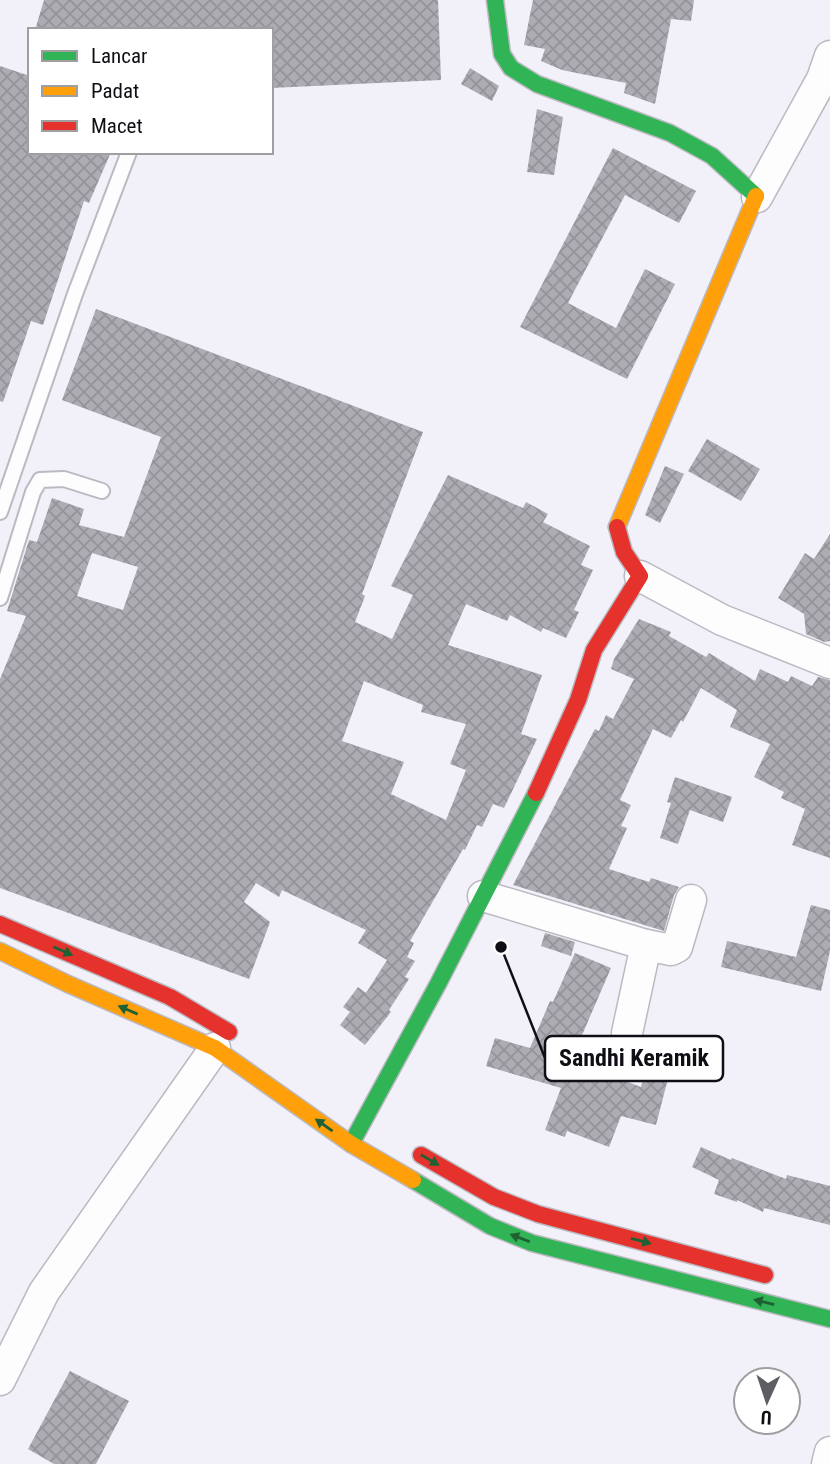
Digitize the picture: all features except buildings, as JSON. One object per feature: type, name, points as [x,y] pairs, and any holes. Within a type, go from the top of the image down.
[{"type":"street","points":[[495,0],[502,54],[511,68],[537,84],[670,132],[712,156],[757,197]]},
{"type":"street","points":[[830,56],[822,79],[757,197],[617,526],[618,540],[626,559],[639,576],[722,620],[830,663]]},
{"type":"street","points":[[351,1144],[439,984],[541,784],[578,700],[594,650],[639,576]]},
{"type":"street","points":[[483,896],[671,950],[677,947],[691,900]]},
{"type":"street","points":[[0,924],[170,997],[248,1044]]},
{"type":"street","points":[[627,1033],[646,945]]},
{"type":"street","points":[[0,951],[68,984],[215,1048],[351,1144],[490,1226],[532,1243],[830,1319]]},
{"type":"street","points":[[0,1380],[44,1292],[215,1048]]},
{"type":"street","points":[[411,1149],[494,1197],[538,1214],[776,1278]]},
{"type":"street","points":[[566,1251],[575,1224]]},
{"type":"street","points":[[827,1464],[830,1452]]},
{"type":"lane","points":[[0,512],[75,294],[128,154]]},
{"type":"lane","points":[[0,597],[33,492],[40,480],[64,479],[102,491]]},
{"type":"traffic: fast","points":[[495,0],[502,54],[511,68],[537,84],[670,133],[712,156],[756,196]]},
{"type":"traffic: fast","points":[[351,1144],[438,984],[536,793]]},
{"type":"traffic: fast","points":[[413,1180],[490,1226],[532,1243],[830,1319]]},
{"type":"traffic: slow","points":[[617,527],[756,196]]},
{"type":"traffic: slow","points":[[0,951],[68,984],[215,1048],[351,1144],[413,1180]]},
{"type":"traffic: jam","points":[[536,793],[578,700],[594,650],[640,576],[624,552],[617,527]]},
{"type":"traffic: jam","points":[[0,924],[170,997],[229,1032]]},
{"type":"traffic: jam","points":[[421,1155],[494,1197],[538,1214],[765,1275]]},
{"type":"place","name":"Sandhi Keramik","points":[[501,947]]}]
